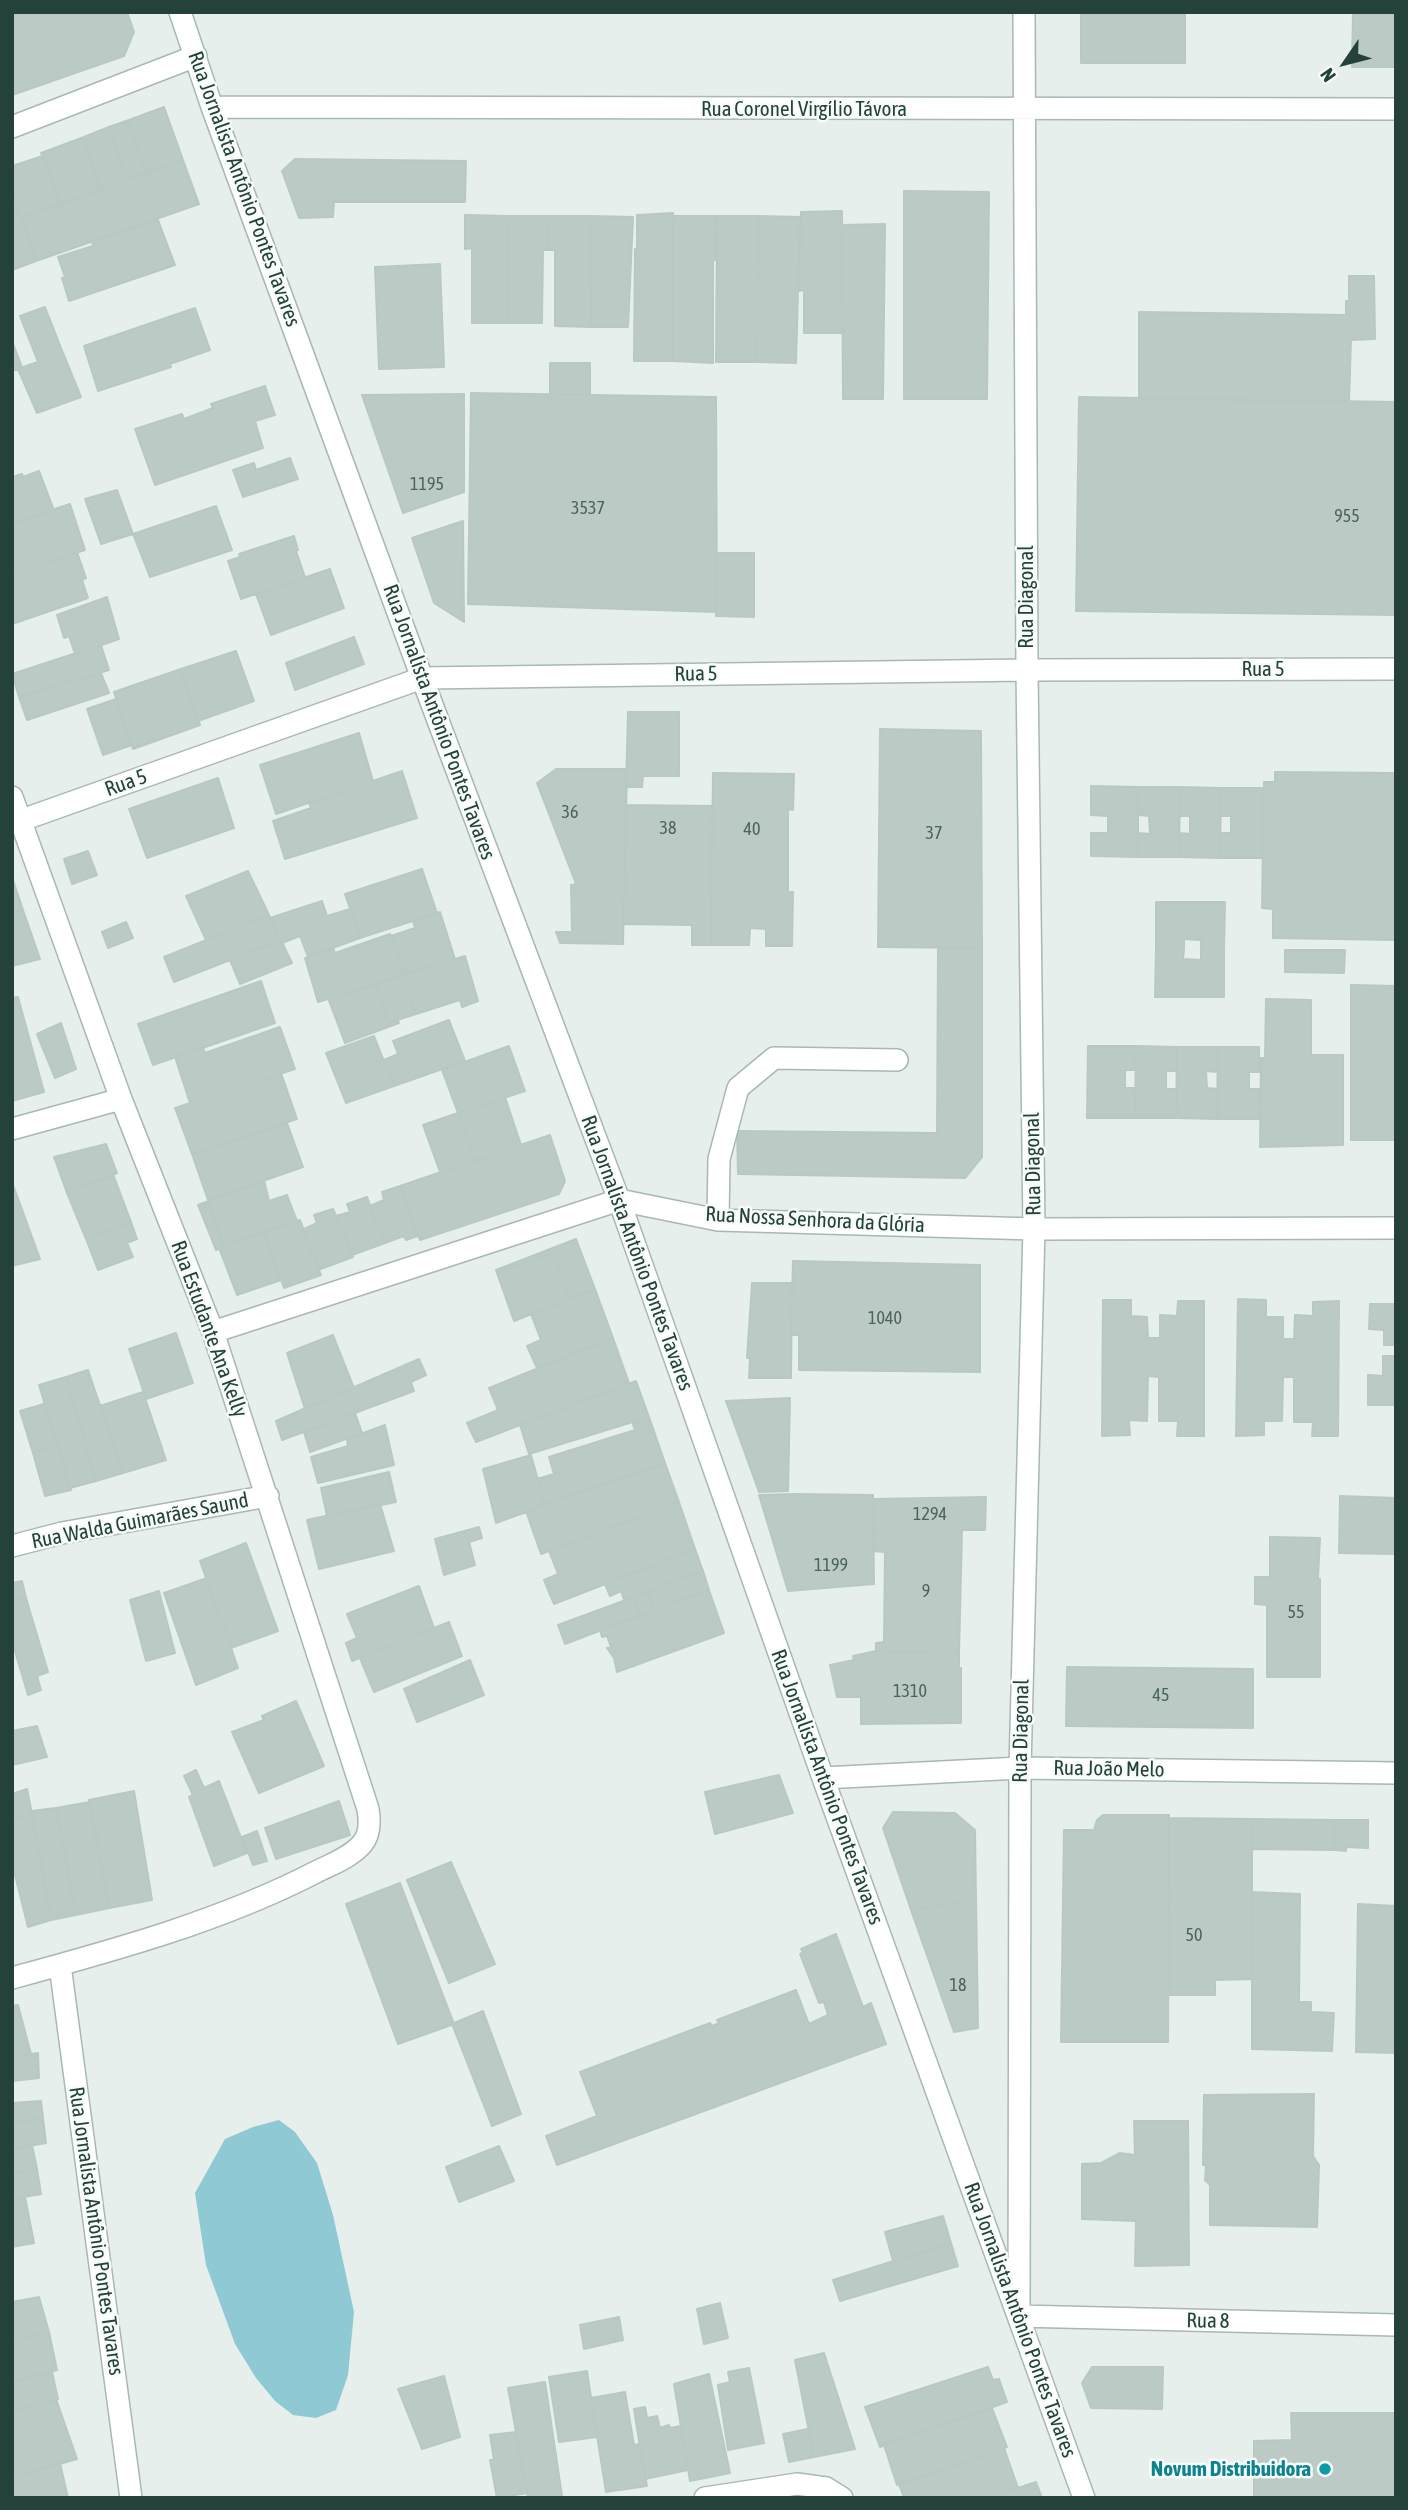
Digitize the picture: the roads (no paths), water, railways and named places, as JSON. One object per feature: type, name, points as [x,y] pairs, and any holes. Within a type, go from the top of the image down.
[{"type":"street","name":"Rua Jornalista Antônio Pontes Tavares","points":[[180,12],[212,107],[422,678],[619,1200],[823,1778],[1084,2498]]},
{"type":"street","name":"Rua Diagonal","points":[[1019,2316],[1020,1768],[1034,1228],[1027,670],[1024,12]]},
{"type":"street","points":[[12,127],[196,56]]},
{"type":"street","name":"Rua Coronel Virgílio Távora","points":[[212,107],[1396,109]]},
{"type":"street","name":"Rua 5","points":[[22,820],[422,678],[1027,670],[1396,669]]},
{"type":"street","name":"Rua Estudante Ana Kelly","points":[[12,797],[121,1099],[214,1332],[368,1809],[370,1825],[362,1844],[342,1858],[290,1885],[165,1934],[12,1978]]},
{"type":"street","points":[[718,1220],[719,1158],[738,1088],[774,1058],[897,1060]]},
{"type":"street","points":[[12,1129],[121,1099]]},
{"type":"street","name":"Rua Nossa Senhora da Glória","points":[[214,1332],[619,1200],[718,1220],[1034,1228],[1396,1228]]},
{"type":"street","name":"Rua Walda Guimarães Saund","points":[[12,1546],[62,1533],[268,1496]]},
{"type":"street","name":"Rua João Melo","points":[[823,1778],[1020,1768],[1396,1773]]},
{"type":"street","name":"Rua Jornalista Antônio Pontes Tavares","points":[[60,1965],[131,2498]]},
{"type":"street","name":"Rua 8","points":[[1019,2316],[1396,2325]]},
{"type":"street","points":[[705,2498],[797,2484],[826,2488],[842,2498]]},
{"type":"water","points":[[279,2120],[295,2132],[317,2163],[333,2215],[354,2312],[348,2375],[336,2410],[316,2418],[293,2415],[275,2401],[256,2378],[235,2344],[206,2265],[195,2193],[225,2139]]},
{"type":"place","name":"Novum Distribuidora","points":[[1325,2469]]}]
